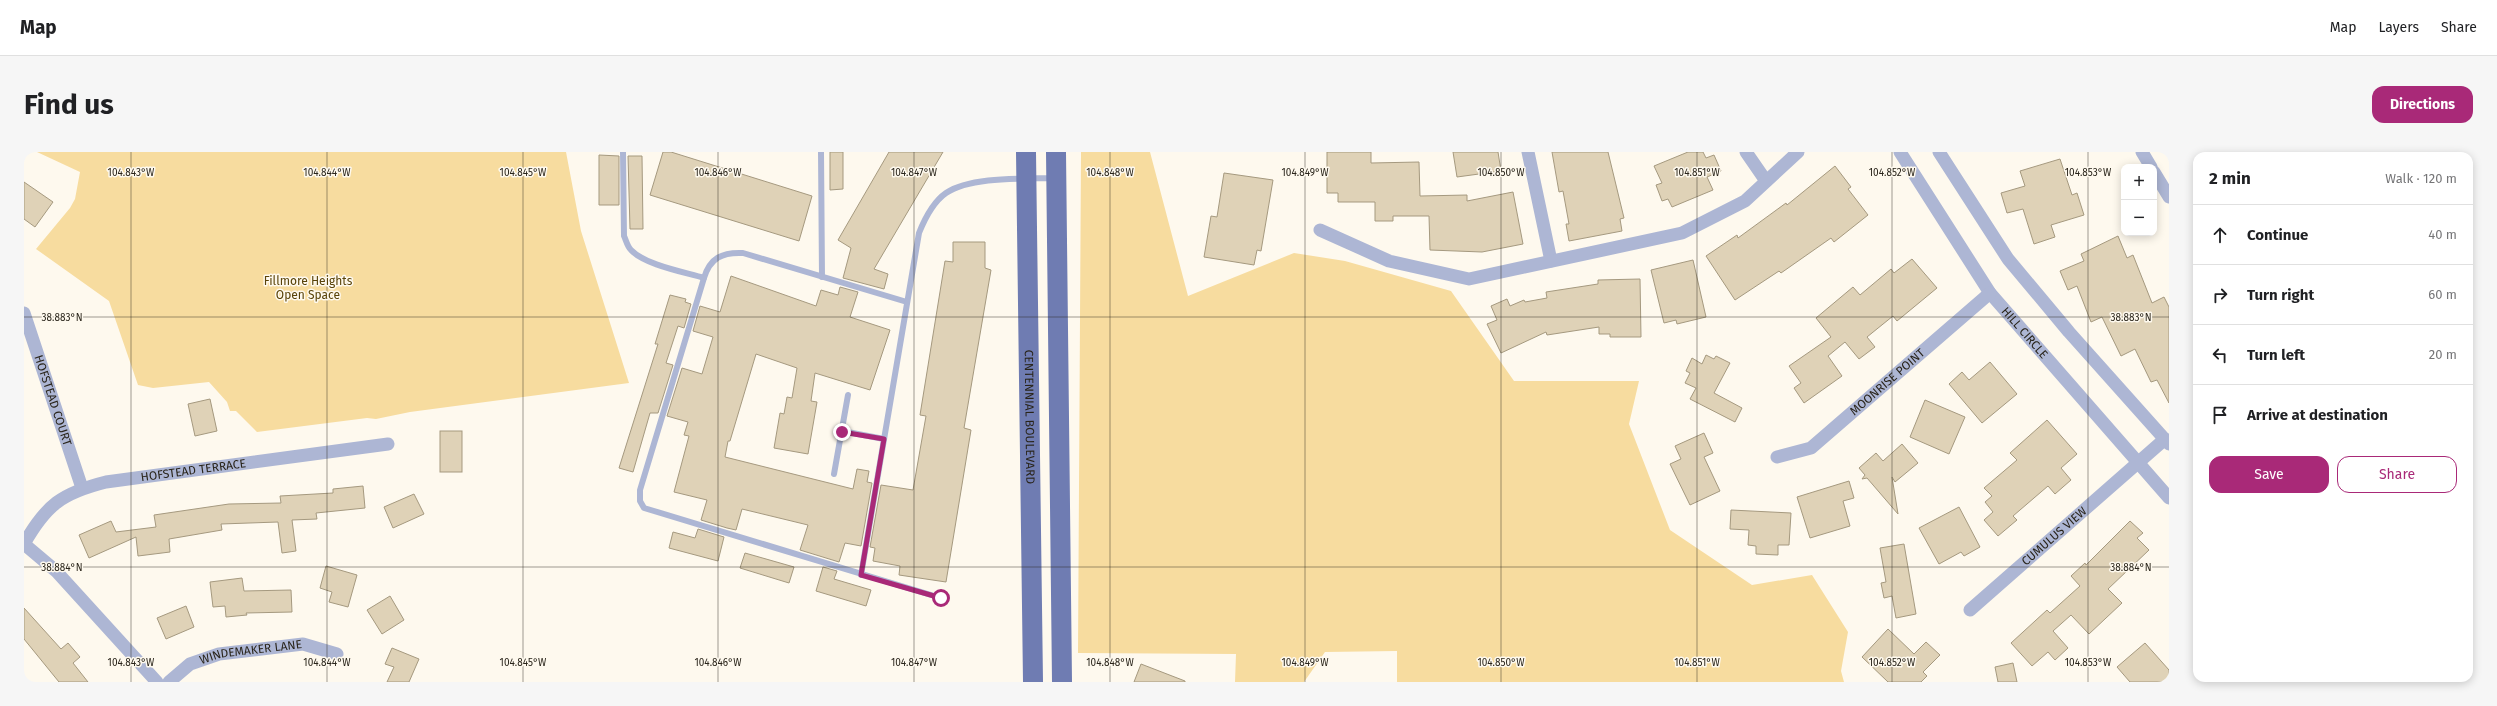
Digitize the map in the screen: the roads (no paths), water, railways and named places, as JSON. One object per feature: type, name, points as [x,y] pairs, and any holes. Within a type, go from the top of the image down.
[{"type":"main road","name":"CENTENNIAL BOULEVARD","points":[[1026,152],[1032,682]]},
{"type":"main road","points":[[1056,152],[1062,682]]},
{"type":"street","points":[[1528,152],[1551,261]]},
{"type":"street","points":[[1746,152],[1766,181]]},
{"type":"street","points":[[1320,230],[1389,261],[1469,279],[1682,233],[1745,201],[1798,152]]},
{"type":"street","name":"HILL CIRCLE","points":[[1900,152],[1990,293],[2169,498]]},
{"type":"street","points":[[1939,152],[2008,259],[2069,332],[2167,442]]},
{"type":"street","points":[[2142,152],[2149,164]]},
{"type":"street","points":[[2157,177],[2169,197]]},
{"type":"street","name":"MOONRISE POINT","points":[[1777,457],[1811,448],[1990,293]]},
{"type":"street","name":"HOFSTEAD COURT","points":[[24,313],[82,488]]},
{"type":"street","name":"CUMULUS VIEW","points":[[1970,610],[2138,463],[2167,442]]},
{"type":"street","name":"HOFSTEAD TERRACE","points":[[24,544],[38,520],[49,507],[61,498],[82,488],[106,482],[388,444]]},
{"type":"street","points":[[24,544],[56,571],[157,682]]},
{"type":"street","name":"WINDEMAKER LANE","points":[[169,682],[190,664],[219,654],[303,644],[337,654]]},
{"type":"lane","points":[[623,152],[624,236],[629,248],[638,256],[704,278]]},
{"type":"lane","points":[[822,152],[822,277]]},
{"type":"lane","points":[[861,575],[919,233],[926,216],[947,192],[964,185],[1027,179],[1056,178]]},
{"type":"lane","points":[[907,302],[743,253],[732,252],[715,259],[707,266],[640,490],[640,501],[644,508],[941,598]]},
{"type":"lane","points":[[834,474],[848,395]]},
{"type":"lane","points":[[842,432],[884,439]]},
{"type":"park label","name":"Fillmore Heights Open Space","points":[[308,288]]}]
